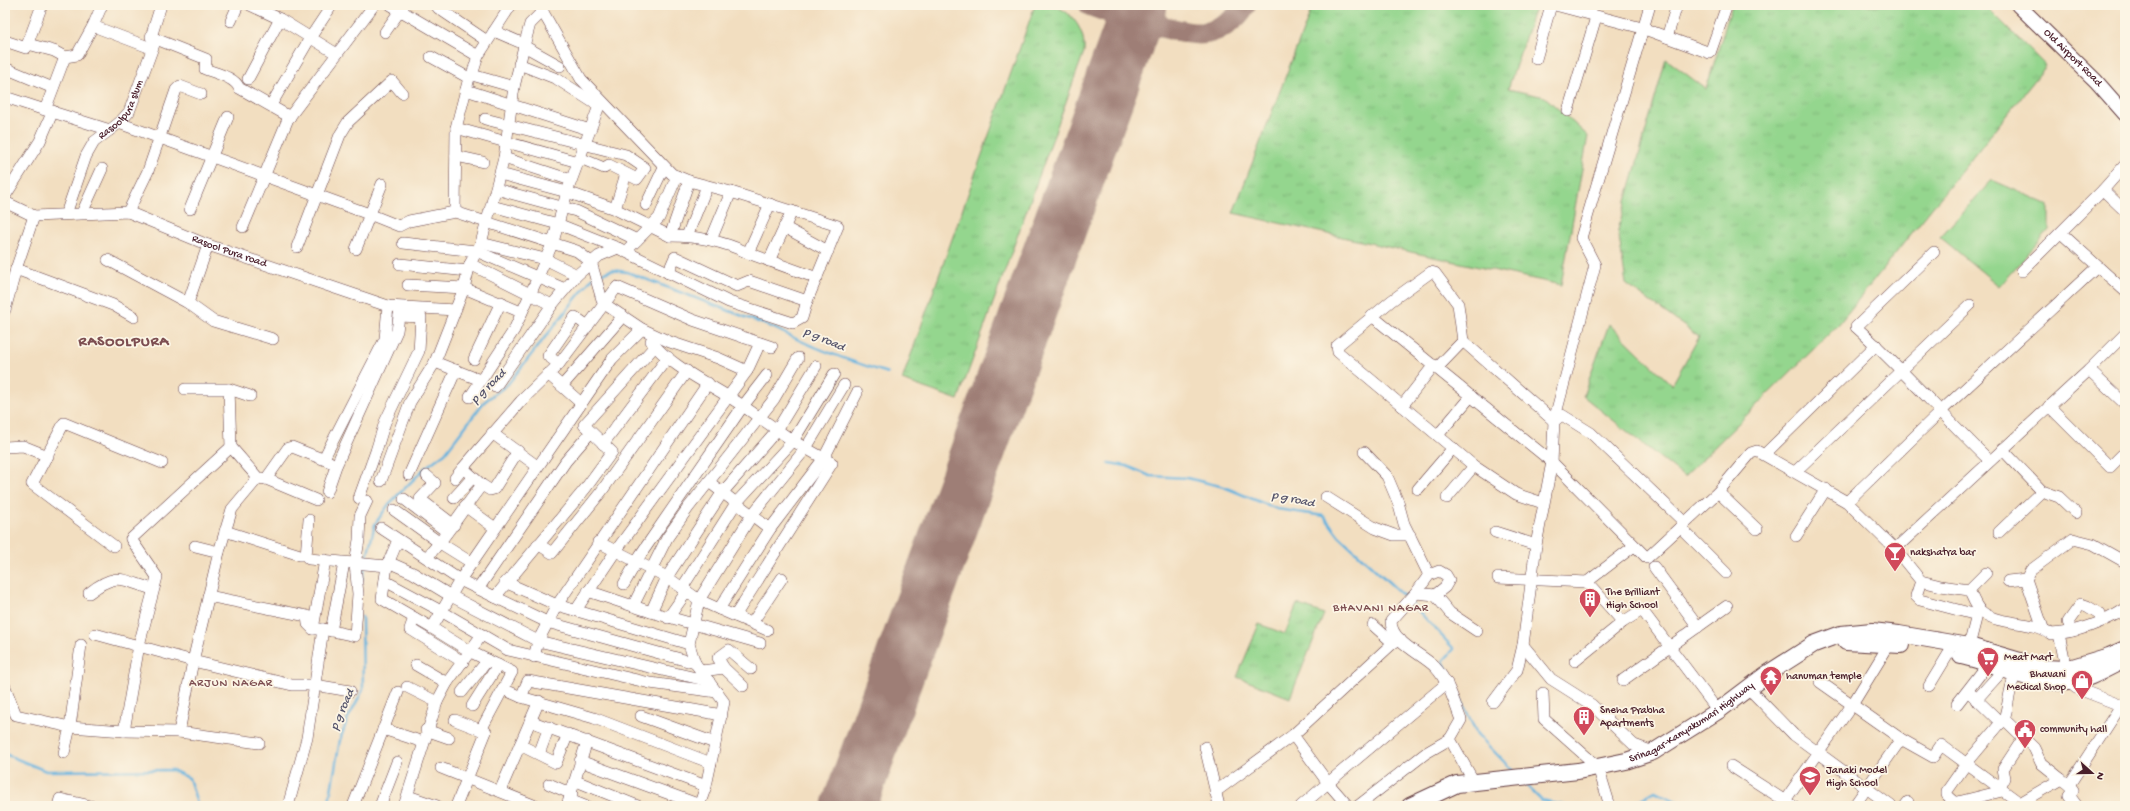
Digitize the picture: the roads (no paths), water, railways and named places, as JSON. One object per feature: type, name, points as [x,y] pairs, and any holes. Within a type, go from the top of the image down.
[{"type":"highway","name":"Srinagar-Kanyakumari Highway","points":[[1599,772],[1653,752],[1718,711],[1767,674],[1814,644],[1841,634],[1872,631],[1969,646],[2067,675],[2125,649]]},
{"type":"highway","name":"Srinagar-Kanyakumari Highway","points":[[1432,806],[1459,794],[1504,784],[1599,772],[1663,757],[1719,721],[1770,682],[1822,650],[1845,642],[1890,643],[1950,653],[2040,680],[2067,675],[2091,675],[2125,659]]},
{"type":"highway","name":"Srinagar-Kanyakumari Highway","points":[[1410,806],[1457,784],[1474,782],[1504,784]]},
{"type":"main road","name":"Old Airport Road","points":[[2018,5],[2096,81],[2125,114]]},
{"type":"street","points":[[5,41],[26,48],[42,5]]},
{"type":"street","points":[[28,44],[49,49],[65,57],[77,54],[93,26],[102,5]]},
{"type":"street","name":"Rasoolpura slum","points":[[66,214],[86,156],[94,142],[119,123],[129,112],[150,58],[153,44],[150,37],[161,5]]},
{"type":"street","points":[[231,21],[238,5]]},
{"type":"street","points":[[250,5],[280,19],[337,54]]},
{"type":"street","points":[[271,105],[310,38],[332,5]]},
{"type":"street","points":[[243,227],[263,176],[290,117],[374,5]]},
{"type":"street","points":[[440,5],[438,8],[488,41]]},
{"type":"street","points":[[455,212],[456,128],[466,90],[478,56],[511,5]]},
{"type":"street","points":[[1536,59],[1551,5]]},
{"type":"street","points":[[1555,5],[1642,28],[1710,53],[1727,5]]},
{"type":"street","points":[[1493,702],[1517,670],[1523,645],[1536,545],[1552,462],[1554,422],[1595,265],[1581,238],[1650,5]]},
{"type":"street","points":[[1666,37],[1677,5]]},
{"type":"street","points":[[385,32],[399,7],[478,56]]},
{"type":"street","points":[[381,481],[410,402],[435,362],[464,288],[469,267],[487,223],[508,141],[514,87],[519,64],[530,24],[541,8],[581,79],[601,104],[664,167],[677,176],[689,181],[731,192],[838,226],[807,301],[802,318],[793,323],[729,302],[622,250],[558,224],[492,206]]},
{"type":"street","points":[[1568,111],[1596,16]]},
{"type":"street","points":[[248,79],[280,19]]},
{"type":"street","points":[[93,26],[206,59],[205,69],[229,78],[238,84],[239,88],[290,117]]},
{"type":"street","points":[[494,31],[524,45],[560,66]]},
{"type":"street","points":[[5,196],[40,141],[49,110],[53,88],[65,57]]},
{"type":"street","points":[[431,57],[470,76],[514,87]]},
{"type":"street","points":[[519,64],[557,79],[601,104]]},
{"type":"street","points":[[5,68],[53,88]]},
{"type":"street","points":[[297,247],[340,135],[348,122],[392,82],[402,93]]},
{"type":"street","points":[[128,212],[148,171],[178,88],[183,87],[201,94]]},
{"type":"street","points":[[466,90],[590,130]]},
{"type":"street","points":[[5,97],[110,130]]},
{"type":"street","points":[[470,397],[514,330],[530,295],[553,242],[562,206],[571,180],[601,104]]},
{"type":"street","points":[[190,209],[228,117]]},
{"type":"street","points":[[456,128],[579,160],[604,168],[609,164],[637,179],[645,168],[626,155],[486,119]]},
{"type":"street","points":[[119,123],[399,226],[410,221],[455,212],[577,250],[592,266],[603,303],[642,329],[670,342],[718,358],[747,371]]},
{"type":"street","points":[[456,156],[483,162]]},
{"type":"street","points":[[504,158],[571,180]]},
{"type":"street","points":[[2022,271],[2103,190],[2125,165]]},
{"type":"street","points":[[646,205],[664,167]]},
{"type":"street","points":[[82,213],[102,169]]},
{"type":"street","points":[[500,174],[567,192],[615,209],[650,228],[670,236],[687,236],[711,240],[732,246],[817,278]]},
{"type":"street","points":[[615,209],[626,174]]},
{"type":"street","points":[[495,387],[552,305],[577,275],[592,266],[599,256],[622,250],[637,240],[659,218],[677,176]]},
{"type":"street","points":[[670,236],[689,181]]},
{"type":"street","points":[[356,248],[382,184]]},
{"type":"street","points":[[687,236],[707,186]]},
{"type":"street","points":[[496,189],[576,211],[637,240]]},
{"type":"street","points":[[2103,190],[2125,211]]},
{"type":"street","points":[[711,240],[731,192]]},
{"type":"street","name":"Rasool Pura road","points":[[5,202],[34,216],[128,212],[208,245],[388,306],[400,312],[455,310]]},
{"type":"street","points":[[748,253],[770,204]]},
{"type":"street","points":[[769,261],[792,211]]},
{"type":"street","points":[[5,310],[16,269],[34,216]]},
{"type":"street","points":[[784,227],[828,251]]},
{"type":"street","points":[[2061,233],[2125,291]]},
{"type":"street","points":[[403,243],[478,247],[545,259],[577,275]]},
{"type":"street","points":[[188,303],[208,245]]},
{"type":"street","points":[[478,247],[565,289]]},
{"type":"street","points":[[1934,252],[1856,327],[1902,370],[1940,412],[1989,460]]},
{"type":"street","points":[[668,273],[675,257],[737,286],[749,280],[807,301]]},
{"type":"street","points":[[108,260],[188,303],[213,320],[273,339]]},
{"type":"street","points":[[400,264],[469,267],[552,305]]},
{"type":"street","points":[[1847,502],[1940,412],[2097,267]]},
{"type":"street","points":[[16,269],[113,305],[134,317]]},
{"type":"street","points":[[1543,503],[1516,494],[1474,466],[1338,352],[1337,346],[1372,316],[1431,272],[1435,272],[1458,304],[1463,340],[1554,422]]},
{"type":"street","points":[[408,285],[464,288],[501,302],[521,312]]},
{"type":"street","points":[[454,478],[492,433],[559,364],[588,326],[603,303],[617,287],[693,320],[772,348]]},
{"type":"street","points":[[474,359],[501,302]]},
{"type":"street","points":[[1796,471],[1970,305]]},
{"type":"street","points":[[324,458],[385,338],[388,306]]},
{"type":"street","points":[[322,629],[352,564],[359,540],[360,516],[363,500],[376,451],[385,422],[418,351],[421,317],[400,312],[397,331],[389,351],[336,466],[327,492]]},
{"type":"street","points":[[562,386],[623,316]]},
{"type":"street","points":[[1372,316],[1436,366],[1552,462],[1647,558],[1718,492],[1751,453],[1757,451],[1796,471],[1847,502],[1895,549],[1921,581],[1940,586],[1969,590]]},
{"type":"street","points":[[559,364],[548,356],[575,317],[588,326]]},
{"type":"street","points":[[642,329],[655,346],[687,371],[761,417],[793,441],[832,463],[735,616]]},
{"type":"street","points":[[432,628],[460,580],[581,403],[612,359],[642,329]]},
{"type":"street","points":[[1895,549],[1989,460],[2089,370],[2125,334]]},
{"type":"street","points":[[1402,406],[1436,366],[1463,340]]},
{"type":"street","points":[[576,610],[615,552],[747,371],[760,343]]},
{"type":"street","points":[[1765,454],[1876,345]]},
{"type":"street","points":[[495,597],[505,582],[585,488],[612,452],[584,425],[655,346]]},
{"type":"street","points":[[602,444],[668,357]]},
{"type":"street","points":[[633,606],[667,538],[761,417],[774,399],[798,358]]},
{"type":"street","points":[[435,362],[480,380]]},
{"type":"street","points":[[651,612],[667,577],[722,493],[777,430],[816,366]]},
{"type":"street","points":[[409,475],[456,370]]},
{"type":"street","points":[[2089,370],[2125,404]]},
{"type":"street","points":[[538,544],[552,553],[601,492],[687,371]]},
{"type":"street","points":[[548,374],[581,403]]},
{"type":"street","points":[[687,591],[682,588],[736,504],[793,441],[834,374]]},
{"type":"street","points":[[624,584],[636,563],[743,406],[767,375]]},
{"type":"street","points":[[534,657],[538,641],[546,622],[598,542],[708,383]]},
{"type":"street","points":[[580,761],[700,806],[706,786],[724,702],[699,667],[689,644],[699,600],[752,515],[806,448],[844,385]]},
{"type":"street","points":[[185,389],[229,389],[250,396]]},
{"type":"street","points":[[229,389],[231,447],[262,478],[316,500]]},
{"type":"street","points":[[719,609],[770,529],[824,458],[856,393]]},
{"type":"street","points":[[1438,435],[1471,396]]},
{"type":"street","points":[[2049,406],[2110,467],[2124,455]]},
{"type":"street","points":[[1554,422],[1562,415],[1591,433],[1682,524],[1726,573]]},
{"type":"street","points":[[114,546],[32,484],[64,423],[162,463]]},
{"type":"street","points":[[478,589],[566,461],[591,432]]},
{"type":"street","points":[[492,433],[537,466]]},
{"type":"street","points":[[5,447],[23,446],[48,456]]},
{"type":"street","points":[[124,731],[139,646],[157,577],[131,538],[231,447]]},
{"type":"street","points":[[179,732],[208,596],[232,509],[288,448],[292,447],[324,458],[336,466]]},
{"type":"street","points":[[1418,489],[1452,448]]},
{"type":"street","points":[[2002,449],[2042,491],[2059,497],[2076,513]]},
{"type":"street","points":[[463,468],[482,485],[490,490],[494,489],[518,451]]},
{"type":"street","points":[[1364,452],[1387,476],[1410,535],[1429,575]]},
{"type":"street","points":[[1447,498],[1474,466]]},
{"type":"street","points":[[426,476],[435,483],[420,499],[451,528]]},
{"type":"street","points":[[454,498],[473,477]]},
{"type":"street","points":[[709,482],[770,529]]},
{"type":"street","points":[[427,557],[440,543],[465,506],[482,485]]},
{"type":"street","points":[[1796,536],[1826,490]]},
{"type":"street","points":[[1999,532],[2042,491]]},
{"type":"street","points":[[1718,492],[1757,529]]},
{"type":"street","points":[[1326,497],[1375,528],[1394,535],[1410,535]]},
{"type":"street","points":[[404,499],[451,528]]},
{"type":"street","points":[[465,506],[495,528]]},
{"type":"street","points":[[394,510],[440,543],[472,563]]},
{"type":"street","points":[[309,520],[306,556],[309,559],[352,564],[384,564],[413,574],[450,596],[538,641],[709,682]]},
{"type":"street","points":[[381,528],[460,580],[546,622],[699,667],[724,668]]},
{"type":"street","points":[[225,530],[300,555]]},
{"type":"street","points":[[1495,532],[1536,545]]},
{"type":"street","points":[[2043,628],[2026,579],[2031,570],[2073,539],[2093,544],[2125,562]]},
{"type":"street","points":[[398,540],[384,564],[385,582],[382,599],[471,652],[528,681],[722,715]]},
{"type":"street","points":[[598,542],[636,563],[667,577],[699,600],[768,630]]},
{"type":"street","points":[[195,546],[219,552]]},
{"type":"street","points":[[1498,578],[1586,582],[1634,546]]},
{"type":"street","points":[[288,806],[307,738],[315,685],[322,629],[325,560]]},
{"type":"street","points":[[208,596],[307,616],[308,624],[322,629],[355,636],[358,594],[352,564]]},
{"type":"street","points":[[1654,567],[1698,627]]},
{"type":"street","points":[[1396,641],[1391,627],[1391,621],[1416,593],[1429,575],[1439,571],[1446,574],[1449,580],[1445,587],[1435,595]]},
{"type":"street","points":[[1969,590],[1986,573]]},
{"type":"street","points":[[89,593],[103,582],[115,578],[153,589]]},
{"type":"street","points":[[752,623],[782,578]]},
{"type":"street","points":[[2008,581],[2026,579]]},
{"type":"street","points":[[1921,581],[1916,596],[1920,600],[1979,613],[2011,623],[2043,628],[2051,634],[2072,631],[2101,621],[2125,608]]},
{"type":"street","points":[[385,582],[441,611],[481,636],[508,650],[650,683],[717,692]]},
{"type":"street","points":[[505,582],[557,605],[689,644]]},
{"type":"street","points":[[1586,582],[1623,622]]},
{"type":"street","points":[[1969,590],[1979,613],[1969,646]]},
{"type":"street","points":[[588,591],[668,618],[760,643]]},
{"type":"street","points":[[668,618],[687,591]]},
{"type":"street","points":[[1416,593],[1435,595],[1450,613],[1478,631]]},
{"type":"street","points":[[2072,631],[2068,622],[2081,604],[2100,614],[2101,621]]},
{"type":"street","points":[[1623,680],[1727,606]]},
{"type":"street","points":[[1575,661],[1623,622],[1642,610],[1718,711]]},
{"type":"street","points":[[414,618],[410,628],[463,662]]},
{"type":"street","points":[[1358,806],[1426,753],[1450,738],[1461,720],[1447,683],[1435,667],[1373,625]]},
{"type":"street","points":[[95,634],[193,661],[292,685],[315,685],[350,691]]},
{"type":"street","points":[[1820,682],[1901,739],[1933,758],[1941,745],[2018,804],[2065,782],[2123,707],[2076,688],[2067,675],[2059,634]]},
{"type":"street","points":[[437,806],[406,801],[426,730],[437,702],[447,683],[471,652],[481,636]]},
{"type":"street","points":[[1215,792],[1294,735],[1396,641]]},
{"type":"street","points":[[1731,766],[1786,804],[1819,751],[1852,705],[1890,643]]},
{"type":"street","points":[[64,753],[70,727],[81,645]]},
{"type":"street","points":[[1523,645],[1551,679],[1592,705],[1634,745],[1653,752]]},
{"type":"street","points":[[743,686],[724,668],[718,658],[729,650],[751,669]]},
{"type":"street","points":[[1929,686],[1950,653]]},
{"type":"street","points":[[462,692],[493,662]]},
{"type":"street","points":[[472,706],[493,662]]},
{"type":"street","points":[[1957,704],[1988,664]]},
{"type":"street","points":[[416,665],[447,683]]},
{"type":"street","points":[[1976,700],[2010,671]]},
{"type":"street","points":[[2000,790],[1952,804],[1947,795],[1947,791],[1966,764],[2002,721],[2010,698],[2010,671]]},
{"type":"street","points":[[481,730],[512,672]]},
{"type":"street","points":[[521,697],[528,681]]},
{"type":"street","points":[[1301,806],[1447,683]]},
{"type":"street","points":[[5,687],[16,715],[70,727],[124,731],[179,732],[259,743]]},
{"type":"street","points":[[503,689],[521,697],[594,718],[711,764]]},
{"type":"street","points":[[353,806],[383,729],[403,690],[437,702]]},
{"type":"street","points":[[1968,691],[1976,700],[2024,737],[2034,748],[2041,763],[2073,790],[2069,796],[2077,806]]},
{"type":"street","points":[[1543,693],[1544,719],[1599,772],[1608,801]]},
{"type":"street","points":[[1754,694],[1794,735],[1819,751],[1891,806]]},
{"type":"street","points":[[500,791],[538,702]]},
{"type":"street","points":[[641,716],[715,743]]},
{"type":"street","points":[[455,720],[486,732],[456,806]]},
{"type":"street","points":[[530,721],[706,786]]},
{"type":"street","points":[[539,754],[549,727]]},
{"type":"street","points":[[383,729],[423,742]]},
{"type":"street","points":[[426,730],[449,738]]},
{"type":"street","points":[[520,745],[556,763],[568,734]]},
{"type":"street","points":[[1294,735],[1328,783],[1348,806]]},
{"type":"street","points":[[2000,790],[2005,778],[2003,769],[2024,737]]},
{"type":"street","points":[[1450,738],[1474,782]]},
{"type":"street","points":[[1854,806],[1901,739]]},
{"type":"street","points":[[570,800],[586,741]]},
{"type":"street","points":[[1205,747],[1219,806]]},
{"type":"street","points":[[380,806],[397,762]]},
{"type":"street","points":[[441,768],[536,806]]},
{"type":"street","points":[[576,781],[638,806]]},
{"type":"street","points":[[549,784],[570,800],[585,806]]},
{"type":"street","points":[[58,806],[60,799],[91,806]]},
{"type":"waterway","name":"p g road","points":[[598,275],[612,270],[627,272],[774,328],[830,353],[888,373]]},
{"type":"waterway","name":"p g road","points":[[366,561],[375,524],[389,504],[426,467],[445,453],[484,402],[508,384],[593,277]]},
{"type":"waterway","name":"p g road","points":[[1109,463],[1127,466],[1150,476],[1187,478],[1224,487],[1277,509],[1324,516],[1339,536],[1407,599]]},
{"type":"waterway","name":"p g road","points":[[362,580],[365,567]]},
{"type":"waterway","points":[[1411,603],[1454,649],[1443,661],[1477,734],[1514,772]]},
{"type":"waterway","name":"p g road","points":[[327,806],[340,740],[348,718],[363,690],[362,617]]},
{"type":"waterway","name":"p g road","points":[[5,754],[46,771],[172,770],[189,778],[198,806]]},
{"type":"waterway","points":[[1524,783],[1542,801],[1566,806]]},
{"type":"waterway","points":[[1613,806],[1632,804],[1655,791],[1686,806]]},
{"type":"place","name":"nakshatra bar","points":[[1895,572]]},
{"type":"place","name":"The Brilliant High School","points":[[1590,618]]},
{"type":"place","name":"Meat Mart","points":[[1988,678]]},
{"type":"place","name":"hanuman temple","points":[[1771,696]]},
{"type":"place","name":"Bhavani Medical Shop","points":[[2082,700]]},
{"type":"place","name":"Sneha Prabha Apartments","points":[[1584,736]]},
{"type":"place","name":"community hall","points":[[2025,750]]},
{"type":"place","name":"Janaki Model High School","points":[[1810,796]]},
{"type":"district","name":"RASOOLPURA","points":[[124,342]]},
{"type":"district","name":"BHAVANI NAGAR","points":[[1381,609]]},
{"type":"district","name":"ARJUN NAGAR","points":[[231,684]]}]
